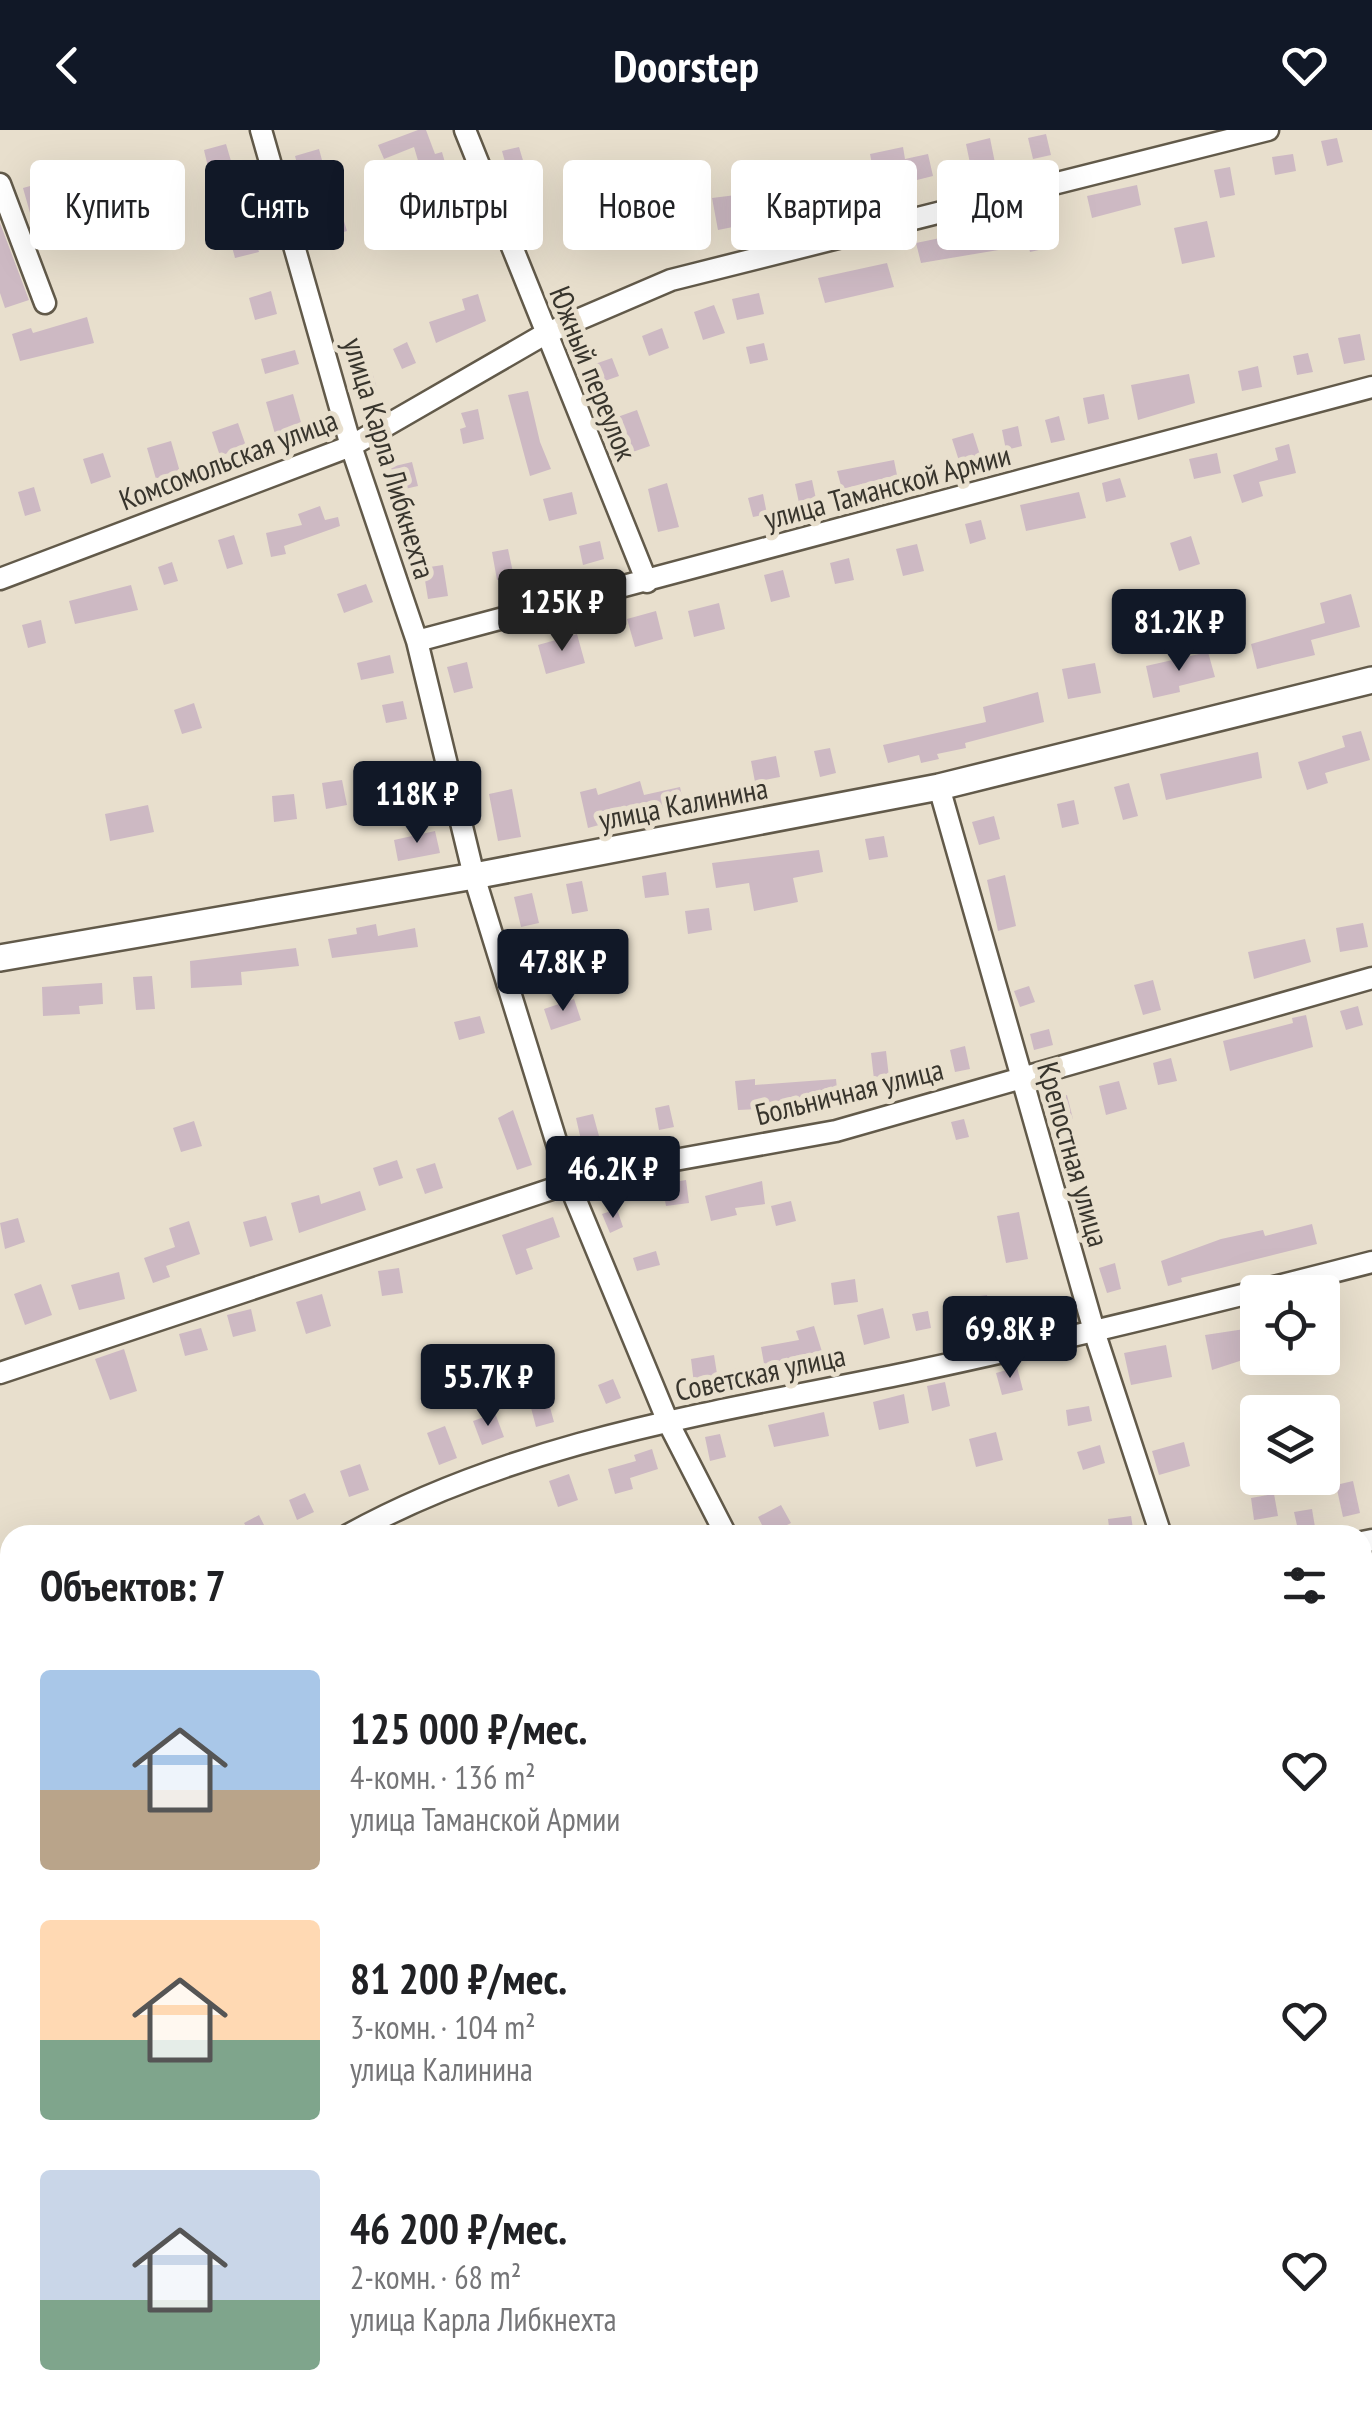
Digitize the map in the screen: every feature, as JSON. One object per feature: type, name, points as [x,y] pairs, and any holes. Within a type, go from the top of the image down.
[{"type":"street","name":"улица Карла Либкнехта","points":[[261,130],[352,446],[416,641],[474,876],[570,1186],[668,1422],[721,1525]]},
{"type":"street","name":"Южный переулок","points":[[465,130],[647,582]]},
{"type":"street","name":"Комсомольская улица","points":[[0,579],[352,446],[545,334],[671,280],[1268,130]]},
{"type":"street","points":[[0,184],[45,304]]},
{"type":"street","name":"улица Таманской Армии","points":[[416,641],[1372,386]]},
{"type":"street","name":"улица Калинина","points":[[0,958],[474,876],[939,788],[1372,680]]},
{"type":"street","name":"Крепостная улица","points":[[939,788],[1095,1334],[1158,1525]]},
{"type":"street","name":"Больничная улица","points":[[0,1373],[570,1186],[596,1174],[836,1131],[1372,978]]},
{"type":"street","name":"Советская улица","points":[[366,1525],[400,1506],[590,1438],[1095,1334],[1372,1262]]},
{"type":"building","points":[[426,130],[435,154],[442,152],[444,160],[418,160],[414,147],[384,159],[378,145]]},
{"type":"building","points":[[1046,134],[1051,155],[1033,159],[1028,138]]},
{"type":"building","points":[[990,138],[994,160],[969,160],[966,144]]},
{"type":"building","points":[[1337,138],[1343,162],[1327,166],[1321,141]]},
{"type":"building","points":[[226,144],[231,160],[206,160],[204,150]]},
{"type":"building","points":[[519,147],[523,160],[504,160],[502,151]]},
{"type":"building","points":[[903,147],[905,159],[928,154],[933,176],[917,180],[917,160],[871,160],[870,154]]},
{"type":"building","points":[[319,149],[322,160],[296,160],[295,156]]},
{"type":"building","points":[[1293,154],[1296,171],[1275,175],[1272,157]]},
{"type":"building","points":[[1230,167],[1235,195],[1220,198],[1214,170]]},
{"type":"building","points":[[1137,185],[1141,205],[1092,218],[1087,196]]},
{"type":"building","points":[[30,186],[30,213],[23,188]]},
{"type":"building","points":[[731,196],[731,227],[718,230],[712,198]]},
{"type":"building","points":[[1207,221],[1215,257],[1182,264],[1174,228]]},
{"type":"building","points":[[0,223],[29,300],[5,308],[0,293]]},
{"type":"building","points":[[937,239],[937,250],[998,250],[921,263],[917,243]]},
{"type":"building","points":[[233,250],[259,252],[235,258]]},
{"type":"building","points":[[887,263],[894,287],[825,303],[818,278]]},
{"type":"building","points":[[271,291],[277,314],[255,320],[249,298]]},
{"type":"building","points":[[759,293],[764,314],[737,320],[732,299]]},
{"type":"building","points":[[478,294],[486,321],[436,343],[429,322],[465,310],[462,299]]},
{"type":"building","points":[[714,305],[725,333],[703,340],[694,312]]},
{"type":"building","points":[[87,317],[94,343],[20,361],[12,334],[31,328],[33,333]]},
{"type":"building","points":[[662,328],[669,348],[649,356],[642,336]]},
{"type":"building","points":[[1360,334],[1365,360],[1344,364],[1338,338]]},
{"type":"building","points":[[407,342],[416,363],[402,369],[393,349]]},
{"type":"building","points":[[764,343],[768,360],[750,364],[746,347]]},
{"type":"building","points":[[295,350],[299,364],[265,374],[261,359]]},
{"type":"building","points":[[1308,353],[1313,372],[1297,375],[1293,356]]},
{"type":"building","points":[[612,358],[619,376],[602,382],[595,364]]},
{"type":"building","points":[[1258,366],[1262,387],[1242,391],[1238,371]]},
{"type":"building","points":[[372,372],[377,388],[363,391],[359,375]]},
{"type":"building","points":[[1189,374],[1195,403],[1138,420],[1131,385]]},
{"type":"building","points":[[528,391],[551,469],[530,476],[508,395]]},
{"type":"building","points":[[293,394],[302,426],[275,434],[266,402]]},
{"type":"building","points":[[1104,394],[1109,419],[1088,424],[1083,398]]},
{"type":"building","points":[[478,409],[484,439],[463,444],[460,429],[466,427],[461,413]]},
{"type":"building","points":[[637,410],[650,446],[621,456],[609,420]]},
{"type":"building","points":[[1059,416],[1065,440],[1051,443],[1045,420]]},
{"type":"building","points":[[238,423],[246,446],[220,456],[212,432]]},
{"type":"building","points":[[1018,426],[1022,446],[1006,450],[1002,430]]},
{"type":"building","points":[[973,433],[981,458],[960,464],[952,439]]},
{"type":"building","points":[[171,441],[180,472],[156,479],[147,448]]},
{"type":"building","points":[[1289,444],[1296,473],[1259,482],[1263,496],[1242,503],[1233,475],[1278,460],[1275,448]]},
{"type":"building","points":[[103,453],[111,477],[91,484],[83,459]]},
{"type":"building","points":[[1217,453],[1221,473],[1194,479],[1189,459]]},
{"type":"building","points":[[894,460],[897,475],[842,489],[837,471]]},
{"type":"building","points":[[412,462],[418,486],[396,491],[391,467]]},
{"type":"building","points":[[1120,478],[1126,497],[1106,502],[1102,483]]},
{"type":"building","points":[[812,480],[816,499],[799,503],[795,484]]},
{"type":"building","points":[[667,483],[679,527],[658,532],[648,489]]},
{"type":"building","points":[[34,487],[41,511],[25,516],[18,492]]},
{"type":"building","points":[[572,492],[577,514],[549,521],[543,499]]},
{"type":"building","points":[[1079,492],[1086,518],[1026,531],[1020,505]]},
{"type":"building","points":[[763,494],[767,514],[753,517],[748,498]]},
{"type":"building","points":[[320,506],[325,520],[338,517],[340,526],[284,546],[286,554],[271,557],[266,533],[302,525],[298,514]]},
{"type":"building","points":[[981,520],[986,539],[970,544],[965,524]]},
{"type":"building","points":[[234,535],[243,564],[227,569],[218,540]]},
{"type":"building","points":[[1191,536],[1200,564],[1179,571],[1170,543]]},
{"type":"building","points":[[600,541],[604,559],[583,565],[579,546]]},
{"type":"building","points":[[917,544],[924,571],[903,576],[896,549]]},
{"type":"building","points":[[508,549],[514,577],[497,580],[492,552]]},
{"type":"building","points":[[849,558],[854,580],[835,584],[830,563]]},
{"type":"building","points":[[172,562],[178,581],[164,585],[158,567]]},
{"type":"building","points":[[443,565],[448,596],[428,599],[423,568]]},
{"type":"building","points":[[783,570],[790,597],[771,602],[764,575]]},
{"type":"building","points":[[366,584],[373,602],[344,613],[337,594]]},
{"type":"building","points":[[131,585],[138,610],[75,624],[69,601]]},
{"type":"building","points":[[1351,594],[1360,627],[1311,640],[1315,655],[1257,669],[1251,644],[1325,623],[1320,603]]},
{"type":"building","points":[[719,603],[725,629],[694,637],[688,611]]},
{"type":"building","points":[[656,611],[663,639],[635,647],[627,619]]},
{"type":"building","points":[[41,620],[46,643],[28,648],[22,625]]},
{"type":"building","points":[[577,634],[585,663],[546,674],[538,645]]},
{"type":"building","points":[[1208,652],[1215,677],[1179,686],[1180,692],[1153,698],[1146,666]]},
{"type":"building","points":[[390,655],[394,673],[361,680],[357,663]]},
{"type":"building","points":[[467,662],[473,688],[454,693],[447,667]]},
{"type":"building","points":[[1095,663],[1101,693],[1068,699],[1062,669]]},
{"type":"building","points":[[1038,692],[1044,722],[965,743],[966,748],[937,754],[939,759],[921,763],[919,755],[888,763],[883,745],[986,722],[983,707]]},
{"type":"building","points":[[403,701],[407,719],[386,723],[382,705]]},
{"type":"building","points":[[194,703],[202,728],[182,734],[174,710]]},
{"type":"building","points":[[1361,731],[1370,760],[1325,773],[1328,783],[1307,790],[1298,762],[1345,747],[1342,736]]},
{"type":"building","points":[[830,748],[836,773],[820,777],[814,751]]},
{"type":"building","points":[[1258,752],[1262,778],[1166,800],[1160,774]]},
{"type":"building","points":[[776,756],[780,777],[755,782],[751,761]]},
{"type":"building","points":[[342,780],[347,805],[326,809],[322,783]]},
{"type":"building","points":[[640,781],[644,795],[680,787],[685,810],[671,813],[669,806],[588,828],[580,792],[596,788],[598,795]]},
{"type":"building","points":[[1129,783],[1138,816],[1123,820],[1114,787]]},
{"type":"building","points":[[512,789],[521,837],[498,841],[489,794]]},
{"type":"building","points":[[294,794],[297,819],[274,822],[272,796]]},
{"type":"building","points":[[1074,800],[1079,824],[1062,828],[1057,804]]},
{"type":"building","points":[[148,805],[154,832],[110,841],[105,814]]},
{"type":"building","points":[[994,816],[1000,839],[979,845],[972,822]]},
{"type":"building","points":[[435,831],[440,853],[398,861],[394,840]]},
{"type":"building","points":[[884,836],[888,857],[869,860],[865,839]]},
{"type":"building","points":[[819,850],[823,872],[793,878],[798,902],[754,911],[749,883],[716,888],[712,863]]},
{"type":"building","points":[[666,872],[669,895],[645,898],[642,876]]},
{"type":"building","points":[[1005,875],[1016,926],[998,931],[987,880]]},
{"type":"building","points":[[582,881],[588,911],[572,914],[566,884]]},
{"type":"building","points":[[532,893],[539,923],[521,927],[514,897]]},
{"type":"building","points":[[709,908],[712,930],[688,934],[685,911]]},
{"type":"building","points":[[1363,923],[1368,947],[1340,952],[1336,928]]},
{"type":"building","points":[[376,924],[378,936],[415,928],[418,947],[332,958],[328,939],[357,934],[356,928]]},
{"type":"building","points":[[1305,939],[1311,962],[1254,979],[1248,952]]},
{"type":"building","points":[[296,948],[299,966],[241,972],[242,985],[191,988],[190,961]]},
{"type":"building","points":[[152,976],[155,1009],[136,1010],[133,977]]},
{"type":"building","points":[[1153,980],[1161,1010],[1143,1015],[1134,985]]},
{"type":"building","points":[[102,983],[103,1004],[79,1006],[80,1014],[43,1016],[42,987]]},
{"type":"building","points":[[1029,986],[1035,1002],[1020,1007],[1014,991]]},
{"type":"building","points":[[574,999],[581,1020],[551,1030],[544,1009]]},
{"type":"building","points":[[1358,1006],[1363,1025],[1346,1030],[1340,1011]]},
{"type":"building","points":[[1306,1015],[1313,1047],[1230,1071],[1223,1041],[1293,1023],[1292,1018]]},
{"type":"building","points":[[480,1016],[485,1033],[459,1040],[454,1022]]},
{"type":"building","points":[[1049,1029],[1053,1045],[1034,1050],[1030,1034]]},
{"type":"building","points":[[965,1046],[970,1069],[955,1072],[950,1050]]},
{"type":"building","points":[[886,1051],[890,1086],[875,1088],[871,1053]]},
{"type":"building","points":[[1171,1058],[1177,1081],[1158,1085],[1153,1063]]},
{"type":"building","points":[[755,1079],[755,1085],[836,1079],[838,1099],[802,1107],[738,1110],[735,1081]]},
{"type":"building","points":[[1119,1081],[1127,1109],[1106,1115],[1099,1086]]},
{"type":"building","points":[[1067,1095],[1073,1119],[1058,1123],[1052,1098]]},
{"type":"building","points":[[669,1105],[674,1127],[659,1130],[655,1108]]},
{"type":"building","points":[[513,1110],[532,1165],[517,1170],[498,1118]]},
{"type":"building","points":[[593,1114],[599,1136],[581,1140],[576,1118]]},
{"type":"building","points":[[964,1119],[969,1137],[956,1140],[951,1122]]},
{"type":"building","points":[[194,1121],[202,1146],[181,1152],[173,1128]]},
{"type":"building","points":[[397,1160],[403,1178],[379,1186],[373,1168]]},
{"type":"building","points":[[435,1163],[443,1188],[425,1194],[416,1169]]},
{"type":"building","points":[[686,1180],[689,1203],[666,1206],[662,1184]]},
{"type":"building","points":[[762,1181],[765,1204],[735,1208],[737,1215],[711,1221],[705,1196]]},
{"type":"building","points":[[360,1191],[366,1210],[299,1233],[291,1203],[319,1195],[321,1204]]},
{"type":"building","points":[[791,1201],[796,1221],[776,1226],[771,1206]]},
{"type":"building","points":[[617,1209],[623,1227],[610,1233],[602,1214]]},
{"type":"building","points":[[1019,1212],[1028,1259],[1006,1263],[997,1216]]},
{"type":"building","points":[[266,1216],[273,1240],[250,1247],[243,1222]]},
{"type":"building","points":[[553,1217],[560,1237],[526,1249],[533,1269],[516,1275],[502,1235]]},
{"type":"building","points":[[18,1218],[25,1242],[5,1249],[0,1223]]},
{"type":"building","points":[[189,1221],[200,1254],[166,1266],[170,1277],[153,1283],[144,1258],[175,1247],[169,1228]]},
{"type":"building","points":[[1312,1224],[1317,1244],[1181,1278],[1182,1282],[1168,1286],[1161,1261],[1221,1239],[1263,1230],[1265,1236]]},
{"type":"building","points":[[656,1251],[660,1265],[637,1271],[633,1258]]},
{"type":"building","points":[[1115,1263],[1121,1289],[1107,1293],[1099,1268]]},
{"type":"building","points":[[399,1268],[403,1293],[382,1296],[378,1271]]},
{"type":"building","points":[[119,1272],[125,1299],[79,1310],[71,1285]]},
{"type":"building","points":[[855,1279],[858,1302],[834,1305],[831,1283]]},
{"type":"building","points":[[41,1284],[52,1315],[25,1325],[14,1294]]},
{"type":"building","points":[[322,1294],[331,1326],[306,1334],[296,1302]]},
{"type":"building","points":[[987,1295],[992,1323],[970,1326],[965,1298]]},
{"type":"building","points":[[883,1308],[890,1338],[864,1345],[857,1315]]},
{"type":"building","points":[[251,1309],[256,1331],[233,1337],[227,1315]]},
{"type":"building","points":[[928,1311],[931,1328],[916,1331],[912,1314]]},
{"type":"building","points":[[814,1326],[824,1358],[765,1369],[761,1347],[799,1340],[796,1331]]},
{"type":"building","points":[[201,1328],[208,1350],[185,1356],[179,1334]]},
{"type":"building","points":[[1240,1330],[1240,1361],[1212,1370],[1205,1335]]},
{"type":"building","points":[[1166,1345],[1172,1377],[1131,1385],[1124,1353]]},
{"type":"building","points":[[124,1349],[137,1391],[110,1400],[95,1359]]},
{"type":"building","points":[[714,1355],[718,1380],[694,1384],[691,1359]]},
{"type":"building","points":[[1017,1367],[1023,1390],[1002,1395],[996,1373]]},
{"type":"building","points":[[613,1379],[621,1398],[606,1404],[598,1385]]},
{"type":"building","points":[[945,1382],[950,1406],[932,1411],[927,1386]]},
{"type":"building","points":[[904,1394],[909,1423],[879,1430],[873,1402]]},
{"type":"building","points":[[548,1400],[554,1422],[536,1427],[530,1404]]},
{"type":"building","points":[[1089,1406],[1092,1421],[1068,1426],[1066,1410]]},
{"type":"building","points":[[824,1412],[829,1436],[774,1447],[768,1425]]},
{"type":"building","points":[[495,1413],[504,1437],[482,1445],[473,1421]]},
{"type":"building","points":[[445,1426],[457,1458],[439,1465],[427,1433]]},
{"type":"building","points":[[996,1432],[1003,1460],[976,1467],[969,1439]]},
{"type":"building","points":[[720,1434],[726,1457],[710,1461],[705,1437]]},
{"type":"building","points":[[1184,1442],[1190,1466],[1159,1475],[1152,1451]]},
{"type":"building","points":[[1100,1445],[1105,1463],[1083,1470],[1077,1452]]},
{"type":"building","points":[[652,1449],[658,1469],[630,1478],[633,1489],[615,1494],[608,1469],[636,1461],[634,1455]]},
{"type":"building","points":[[360,1464],[369,1490],[349,1497],[340,1471]]},
{"type":"building","points":[[569,1474],[578,1500],[558,1507],[549,1481]]},
{"type":"building","points":[[1353,1481],[1360,1513],[1343,1517],[1340,1484]]},
{"type":"building","points":[[305,1493],[314,1512],[297,1520],[289,1500]]},
{"type":"building","points":[[1274,1495],[1278,1516],[1254,1520],[1251,1498]]},
{"type":"building","points":[[781,1505],[791,1523],[762,1525],[758,1517]]},
{"type":"building","points":[[1312,1509],[1315,1525],[1297,1525],[1294,1512]]},
{"type":"building","points":[[259,1515],[264,1525],[245,1525]]},
{"type":"building","points":[[1131,1516],[1132,1525],[1109,1525],[1108,1519]]}]
